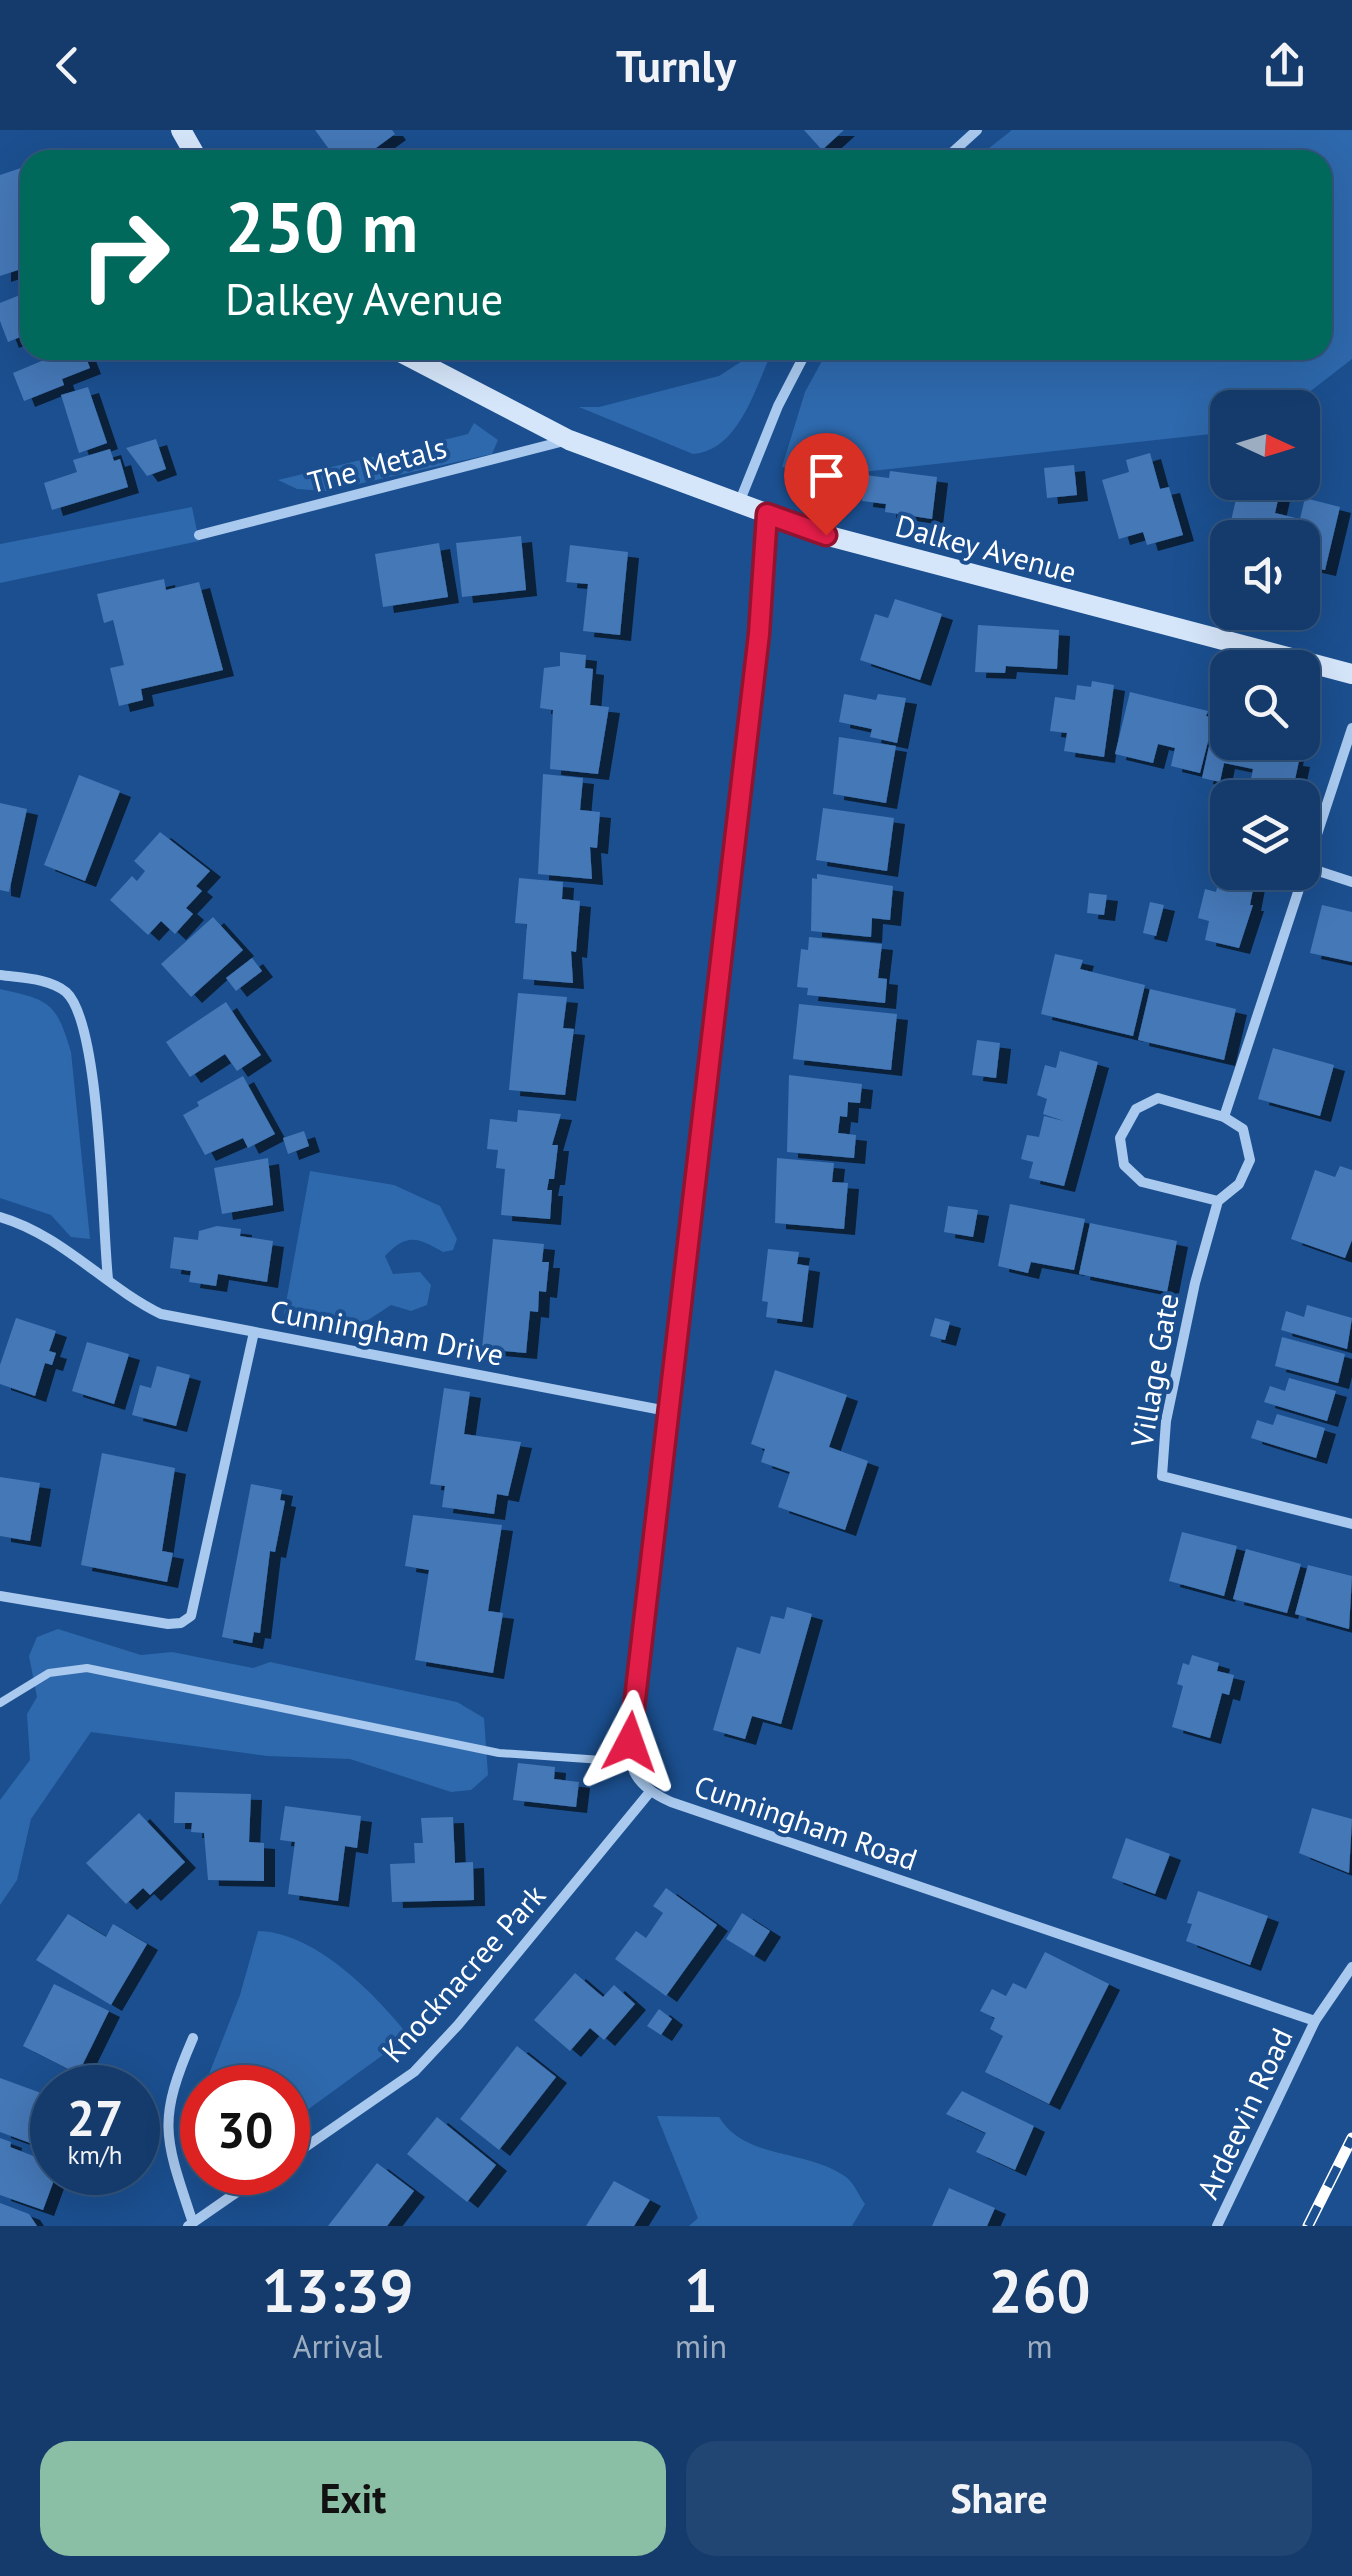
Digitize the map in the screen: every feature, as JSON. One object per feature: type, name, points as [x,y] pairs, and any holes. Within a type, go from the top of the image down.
[{"type":"street","points":[[955,150],[977,130]]},
{"type":"street","name":"Dalkey Avenue","points":[[415,360],[569,440],[767,514],[859,544],[1352,674]]},
{"type":"street","points":[[738,504],[778,406],[802,360]]},
{"type":"street","name":"The Metals","points":[[198,535],[569,440]]},
{"type":"street","points":[[631,1762],[631,1714],[757,652],[767,514]]},
{"type":"street","points":[[1320,825],[1352,728]]},
{"type":"street","points":[[1320,872],[1352,882]]},
{"type":"street","points":[[1218,1201],[1142,1182],[1124,1165],[1120,1138],[1136,1109],[1158,1098],[1224,1116],[1298,890]]},
{"type":"street","points":[[0,975],[56,986],[77,1005],[92,1065],[108,1279]]},
{"type":"street","name":"Village Gate","points":[[1224,1116],[1243,1129],[1250,1160],[1239,1184],[1218,1201],[1195,1283],[1170,1404],[1162,1476],[1352,1524]]},
{"type":"street","name":"Cunningham Drive","points":[[0,1217],[32,1226],[108,1279],[127,1298],[161,1314],[667,1411]]},
{"type":"street","points":[[0,1596],[168,1624],[181,1623],[190,1616],[254,1332]]},
{"type":"street","name":"Cunningham Road","points":[[631,1762],[641,1787],[649,1793],[1315,2021]]},
{"type":"street","name":"Knocknacree Park","points":[[310,2143],[414,2072],[458,2026],[649,1793]]},
{"type":"street","points":[[1315,2021],[1352,1966]]},
{"type":"street","name":"Ardeevin Road","points":[[1217,2226],[1315,2021]]},
{"type":"street","points":[[194,2038],[172,2086],[166,2128],[169,2153],[190,2223],[232,2195]]},
{"type":"lane","points":[[0,1703],[49,1673],[87,1668],[498,1753],[631,1762]]},
{"type":"shaded area","points":[[1012,130],[1352,130],[1352,359],[1312,390],[1210,390],[1210,434],[835,475],[782,467],[805,392],[823,360],[1332,360],[1332,150],[987,150]]},
{"type":"shaded area","points":[[744,360],[769,360],[734,429],[709,450],[693,454],[579,407],[599,407],[719,376]]},
{"type":"shaded area","points":[[474,423],[498,440],[492,454],[327,491],[297,489],[278,480],[468,434]]},
{"type":"shaded area","points":[[192,507],[199,541],[0,583],[0,544]]},
{"type":"shaded area","points":[[0,989],[30,996],[49,1006],[66,1035],[90,1239],[71,1237],[51,1215],[0,1198]]},
{"type":"shaded area","points":[[310,1171],[394,1185],[440,1206],[457,1239],[453,1250],[443,1252],[412,1240],[385,1256],[393,1274],[420,1272],[431,1285],[427,1305],[411,1311],[391,1305],[356,1328],[284,1314]]},
{"type":"shaded area","points":[[58,1629],[141,1655],[172,1652],[253,1668],[270,1662],[457,1702],[484,1718],[488,1775],[471,1790],[451,1792],[350,1759],[267,1756],[91,1732],[31,1819],[17,1880],[0,1905],[0,1800],[30,1760],[27,1714],[37,1697],[29,1656],[37,1637]]},
{"type":"shaded area","points":[[258,1931],[279,1934],[322,1953],[342,1968],[409,2036],[310,2108],[310,2065],[213,2065],[240,1995]]},
{"type":"shaded area","points":[[657,2116],[719,2117],[744,2141],[830,2168],[846,2177],[865,2204],[852,2226],[689,2226],[698,2218]]},
{"type":"building","points":[[315,130],[392,130],[395,134],[373,150],[330,150]]},
{"type":"building","points":[[804,130],[844,130],[822,150]]},
{"type":"building","points":[[20,168],[20,269],[0,276],[0,175]]},
{"type":"building","points":[[20,295],[20,337],[8,342],[0,321],[0,303]]},
{"type":"building","points":[[44,360],[87,360],[90,368],[62,379],[64,385],[24,401],[13,373]]},
{"type":"building","points":[[88,387],[107,443],[79,453],[61,395]]},
{"type":"building","points":[[156,439],[166,469],[147,476],[126,448]]},
{"type":"building","points":[[110,449],[114,461],[120,459],[128,487],[52,510],[44,483],[77,472],[73,460]]},
{"type":"building","points":[[1150,453],[1160,489],[1169,487],[1183,535],[1147,545],[1143,532],[1119,539],[1102,480],[1129,472],[1126,460]]},
{"type":"building","points":[[1074,465],[1077,495],[1047,498],[1044,468]]},
{"type":"building","points":[[890,471],[937,477],[932,519],[885,512],[886,504],[862,501],[865,475],[889,478]]},
{"type":"building","points":[[1236,500],[1278,500],[1275,513],[1300,519],[1305,500],[1340,507],[1325,570],[1320,569],[1320,520],[1231,520]]},
{"type":"building","points":[[521,536],[526,590],[462,597],[456,543]]},
{"type":"building","points":[[439,543],[448,597],[383,607],[375,554]]},
{"type":"building","points":[[570,545],[628,552],[620,635],[583,631],[588,584],[566,582]]},
{"type":"building","points":[[164,579],[166,590],[199,582],[223,670],[141,689],[143,700],[119,706],[110,668],[124,665],[113,620],[104,623],[97,594]]},
{"type":"building","points":[[895,599],[942,614],[920,680],[860,660],[875,614],[888,618]]},
{"type":"building","points":[[978,625],[1059,630],[1057,669],[1006,666],[1005,673],[975,672]]},
{"type":"building","points":[[560,652],[586,655],[585,668],[593,669],[590,705],[609,707],[598,774],[550,769],[553,710],[540,708],[544,668],[560,666]]},
{"type":"building","points":[[1092,681],[1114,685],[1104,757],[1064,751],[1067,733],[1050,731],[1055,697],[1075,700],[1077,685],[1091,687]]},
{"type":"building","points":[[1130,692],[1208,711],[1210,734],[1200,773],[1171,766],[1175,748],[1158,744],[1153,763],[1115,754]]},
{"type":"building","points":[[844,694],[876,700],[878,694],[906,698],[897,743],[870,737],[872,729],[839,722]]},
{"type":"building","points":[[839,737],[896,746],[886,803],[833,794]]},
{"type":"building","points":[[1210,742],[1210,760],[1299,761],[1295,780],[1251,780],[1253,769],[1224,763],[1220,780],[1202,778]]},
{"type":"building","points":[[543,774],[583,778],[580,810],[600,812],[597,848],[590,847],[592,879],[538,874]]},
{"type":"building","points":[[79,775],[120,791],[85,881],[44,865]]},
{"type":"building","points":[[0,803],[27,809],[9,892],[0,890]]},
{"type":"building","points":[[823,808],[894,818],[887,871],[816,860]]},
{"type":"building","points":[[160,832],[210,871],[196,886],[202,891],[186,908],[193,914],[175,934],[161,921],[148,935],[110,900],[132,876],[137,881],[145,871],[134,861]]},
{"type":"building","points":[[817,874],[893,886],[890,920],[872,918],[871,937],[811,931],[812,878],[817,879]]},
{"type":"building","points":[[519,878],[563,882],[562,899],[580,901],[576,952],[571,951],[573,983],[523,979],[527,924],[515,923]]},
{"type":"building","points":[[1205,889],[1253,890],[1253,905],[1239,948],[1205,940],[1209,921],[1198,918]]},
{"type":"building","points":[[1089,893],[1107,895],[1104,915],[1087,913]]},
{"type":"building","points":[[1150,902],[1164,905],[1156,936],[1143,933]]},
{"type":"building","points":[[1322,905],[1352,912],[1352,962],[1310,953]]},
{"type":"building","points":[[213,917],[243,950],[191,997],[161,964]]},
{"type":"building","points":[[809,937],[882,944],[878,978],[887,979],[885,1003],[807,995],[808,988],[797,987],[801,949],[808,950]]},
{"type":"building","points":[[1055,954],[1083,960],[1080,969],[1145,985],[1133,1036],[1041,1014]]},
{"type":"building","points":[[252,958],[262,971],[236,991],[226,978]]},
{"type":"building","points":[[1150,989],[1236,1009],[1224,1060],[1138,1040]]},
{"type":"building","points":[[518,993],[567,997],[563,1028],[574,1029],[565,1095],[509,1090]]},
{"type":"building","points":[[226,1002],[261,1055],[237,1071],[225,1054],[190,1077],[166,1042]]},
{"type":"building","points":[[799,1004],[897,1014],[891,1070],[793,1059]]},
{"type":"building","points":[[977,1040],[1000,1043],[996,1078],[972,1075]]},
{"type":"building","points":[[1273,1048],[1334,1065],[1320,1116],[1258,1099]]},
{"type":"building","points":[[1060,1051],[1098,1062],[1064,1186],[1029,1178],[1033,1162],[1021,1159],[1027,1135],[1039,1137],[1044,1116],[1064,1121],[1043,1114],[1047,1099],[1037,1095],[1045,1065],[1056,1068]]},
{"type":"building","points":[[789,1075],[862,1084],[860,1103],[848,1102],[847,1117],[840,1116],[838,1133],[856,1135],[854,1158],[787,1152]]},
{"type":"building","points":[[243,1076],[275,1134],[248,1148],[243,1138],[205,1155],[183,1115],[199,1106],[197,1102]]},
{"type":"building","points":[[518,1110],[561,1114],[552,1145],[558,1145],[554,1179],[549,1179],[547,1190],[552,1190],[550,1219],[501,1215],[505,1169],[496,1168],[498,1150],[487,1149],[490,1119],[517,1122]]},
{"type":"building","points":[[304,1131],[309,1146],[288,1154],[283,1138]]},
{"type":"building","points":[[268,1158],[273,1205],[222,1214],[214,1168]]},
{"type":"building","points":[[777,1158],[834,1163],[832,1182],[848,1183],[844,1229],[775,1223]]},
{"type":"building","points":[[1340,1166],[1352,1170],[1352,1240],[1345,1258],[1291,1239],[1315,1170],[1335,1177]]},
{"type":"building","points":[[1010,1204],[1085,1219],[1074,1270],[1031,1262],[1028,1273],[998,1266]]},
{"type":"building","points":[[948,1206],[978,1210],[973,1237],[944,1232]]},
{"type":"building","points":[[1090,1223],[1177,1241],[1167,1292],[1079,1274]]},
{"type":"building","points":[[217,1226],[241,1229],[240,1236],[273,1241],[267,1282],[218,1274],[216,1286],[189,1282],[191,1271],[170,1268],[174,1237],[198,1240],[199,1231]]},
{"type":"building","points":[[493,1239],[544,1244],[542,1262],[549,1262],[546,1292],[539,1291],[538,1312],[530,1311],[526,1353],[482,1349]]},
{"type":"building","points":[[768,1249],[799,1252],[797,1264],[809,1266],[802,1322],[766,1317],[768,1302],[762,1301]]},
{"type":"building","points":[[1307,1305],[1352,1318],[1347,1349],[1281,1330],[1286,1311],[1304,1317]]},
{"type":"building","points":[[16,1318],[56,1331],[49,1351],[56,1353],[52,1365],[45,1363],[35,1396],[0,1384],[0,1365]]},
{"type":"building","points":[[935,1318],[950,1322],[945,1340],[930,1336]]},
{"type":"building","points":[[1282,1337],[1345,1354],[1338,1383],[1275,1366]]},
{"type":"building","points":[[87,1342],[129,1354],[114,1404],[72,1391]]},
{"type":"building","points":[[157,1366],[190,1375],[176,1426],[132,1415],[140,1385],[151,1388]]},
{"type":"building","points":[[775,1370],[847,1395],[829,1447],[868,1461],[845,1530],[778,1507],[790,1472],[761,1462],[765,1449],[751,1444]]},
{"type":"building","points":[[1289,1378],[1336,1391],[1327,1421],[1264,1402],[1270,1386],[1285,1391]]},
{"type":"building","points":[[444,1388],[470,1392],[464,1434],[521,1442],[508,1496],[497,1494],[494,1514],[442,1507],[445,1486],[430,1484]]},
{"type":"building","points":[[1277,1414],[1325,1428],[1316,1458],[1251,1438],[1257,1420],[1273,1425]]},
{"type":"building","points":[[102,1453],[175,1468],[162,1551],[173,1553],[167,1582],[81,1565]]},
{"type":"building","points":[[0,1477],[40,1483],[30,1541],[0,1536]]},
{"type":"building","points":[[251,1484],[282,1490],[280,1500],[285,1501],[275,1552],[270,1551],[260,1633],[254,1632],[252,1643],[222,1637]]},
{"type":"building","points":[[413,1515],[502,1525],[488,1611],[503,1613],[493,1673],[415,1660],[429,1570],[405,1566]]},
{"type":"building","points":[[1182,1532],[1237,1546],[1224,1596],[1169,1581]]},
{"type":"building","points":[[1246,1549],[1301,1564],[1287,1613],[1233,1599]]},
{"type":"building","points":[[1308,1565],[1352,1576],[1349,1629],[1295,1614]]},
{"type":"building","points":[[787,1607],[812,1614],[781,1724],[752,1716],[745,1739],[713,1730],[737,1647],[760,1654],[771,1616],[784,1619]]},
{"type":"building","points":[[1192,1655],[1219,1663],[1217,1671],[1234,1675],[1229,1695],[1222,1693],[1210,1738],[1172,1727],[1183,1686],[1177,1684],[1183,1663],[1189,1665]]},
{"type":"building","points":[[518,1763],[555,1767],[554,1779],[579,1782],[576,1807],[513,1800]]},
{"type":"building","points":[[175,1792],[251,1794],[249,1842],[264,1843],[264,1881],[208,1880],[204,1833],[191,1832],[192,1823],[174,1823]]},
{"type":"building","points":[[285,1806],[361,1816],[357,1848],[345,1846],[338,1901],[288,1894],[295,1842],[280,1840]]},
{"type":"building","points":[[1312,1808],[1352,1819],[1349,1873],[1299,1853]]},
{"type":"building","points":[[139,1813],[185,1862],[150,1895],[143,1888],[126,1904],[86,1863]]},
{"type":"building","points":[[453,1817],[455,1863],[473,1862],[474,1900],[392,1902],[390,1864],[415,1863],[414,1843],[423,1843],[421,1818]]},
{"type":"building","points":[[1126,1838],[1170,1854],[1155,1894],[1112,1878]]},
{"type":"building","points":[[666,1888],[717,1925],[666,1996],[615,1959],[636,1931],[646,1938],[663,1913],[653,1906]]},
{"type":"building","points":[[1198,1891],[1268,1916],[1250,1965],[1186,1941],[1192,1924],[1187,1923]]},
{"type":"building","points":[[742,1913],[770,1931],[754,1956],[726,1939]]},
{"type":"building","points":[[68,1914],[106,1937],[113,1924],[147,1944],[111,2005],[36,1960]]},
{"type":"building","points":[[1045,1952],[1109,1984],[1049,2104],[985,2072],[1003,2036],[990,2029],[995,2018],[980,2011],[992,1989],[1006,1996],[1013,1983],[1026,1989]]},
{"type":"building","points":[[575,1973],[603,1997],[614,1985],[635,2004],[604,2040],[590,2028],[570,2051],[534,2020]]},
{"type":"building","points":[[54,1984],[109,2011],[82,2065],[60,2065],[23,2046]]},
{"type":"building","points":[[659,2009],[672,2019],[661,2035],[647,2026]]},
{"type":"building","points":[[517,2046],[556,2077],[499,2150],[460,2119]]},
{"type":"building","points":[[0,2078],[30,2089],[30,2143],[0,2132]]},
{"type":"building","points":[[962,2091],[1034,2126],[1015,2170],[976,2152],[986,2133],[946,2114]]},
{"type":"building","points":[[437,2117],[496,2165],[467,2202],[407,2154]]},
{"type":"building","points":[[0,2138],[11,2142],[10,2147],[30,2155],[30,2195],[49,2195],[43,2210],[0,2195]]},
{"type":"building","points":[[377,2163],[414,2191],[387,2226],[328,2226]]},
{"type":"building","points":[[614,2181],[650,2200],[634,2226],[586,2226]]},
{"type":"building","points":[[949,2188],[995,2208],[987,2226],[932,2226]]},
{"type":"building","points":[[0,2203],[29,2214],[37,2226],[0,2226]]},
{"type":"railway","points":[[1308,2226],[1352,2138]]},
{"type":"route","points":[[630,1742],[759,634],[767,514],[826,535]]}]
